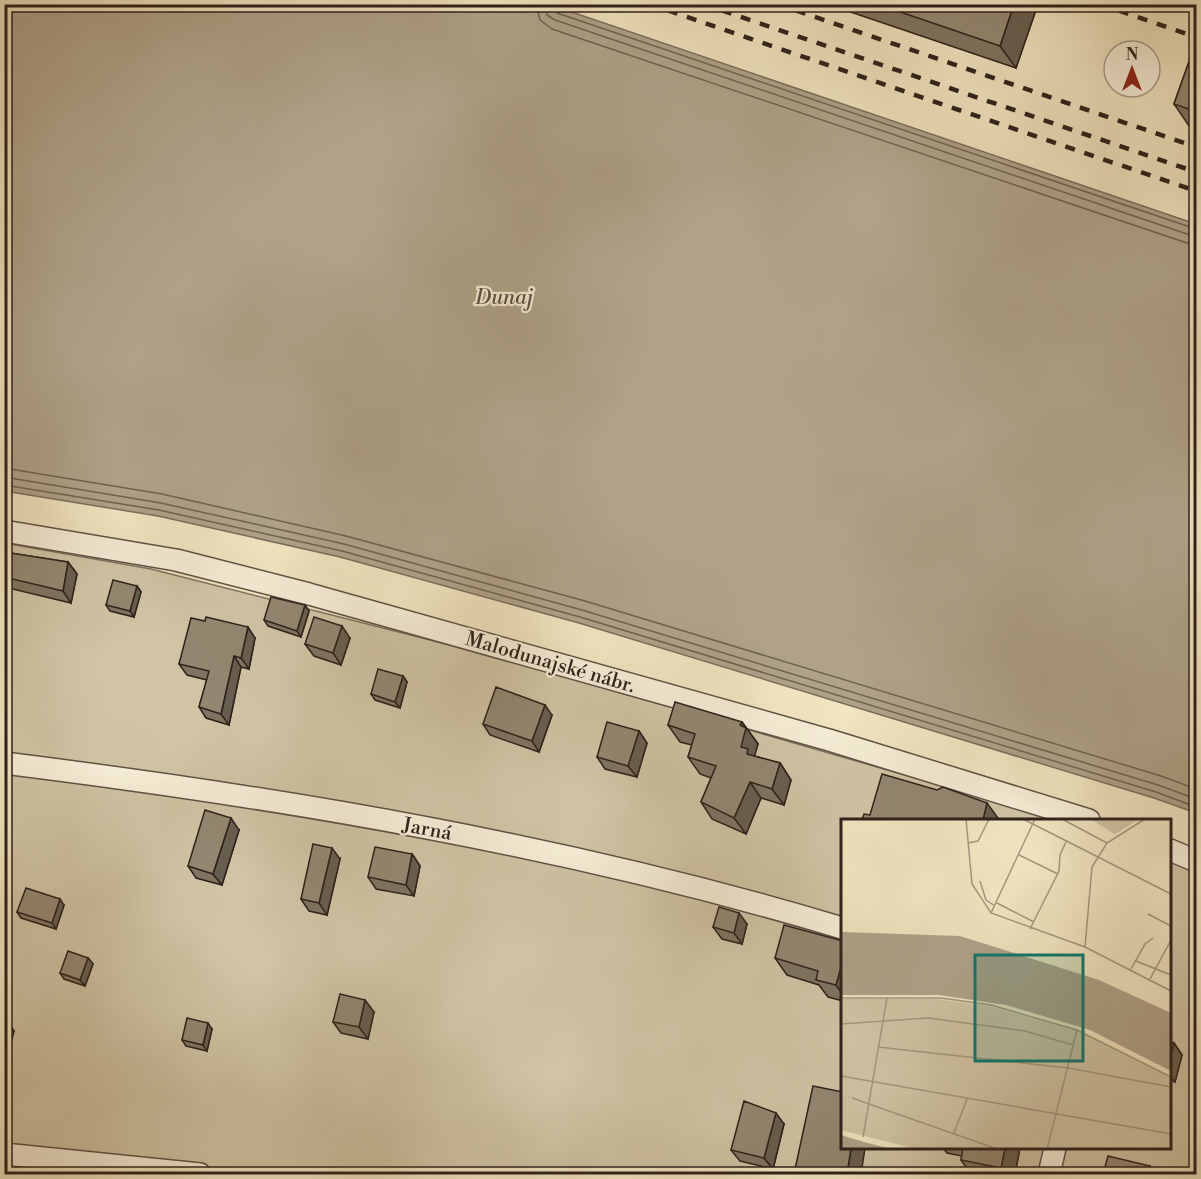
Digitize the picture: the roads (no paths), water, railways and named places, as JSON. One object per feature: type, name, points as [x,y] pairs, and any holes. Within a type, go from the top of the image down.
[{"type":"street","name":"Malodunajské nábr.","points":[[4,531],[176,561],[309,594],[829,740],[1086,819]]},
{"type":"street","name":"Jarná","points":[[4,763],[187,786],[549,852],[781,909],[841,927]]},
{"type":"street","points":[[1171,850],[1197,861]]},
{"type":"street","points":[[1049,1174],[1055,1149]]},
{"type":"street","points":[[4,1154],[200,1174]]},
{"type":"water","name":"Dunaj","points":[[4,5],[551,5],[1196,224],[1196,813],[1154,798],[579,623],[340,557],[158,516],[5,491]]},
{"type":"railway","points":[[649,4],[1196,191]]},
{"type":"railway","points":[[703,4],[1196,172]]},
{"type":"railway","points":[[777,4],[1196,147]]},
{"type":"railway","points":[[1100,4],[1196,37]]}]
